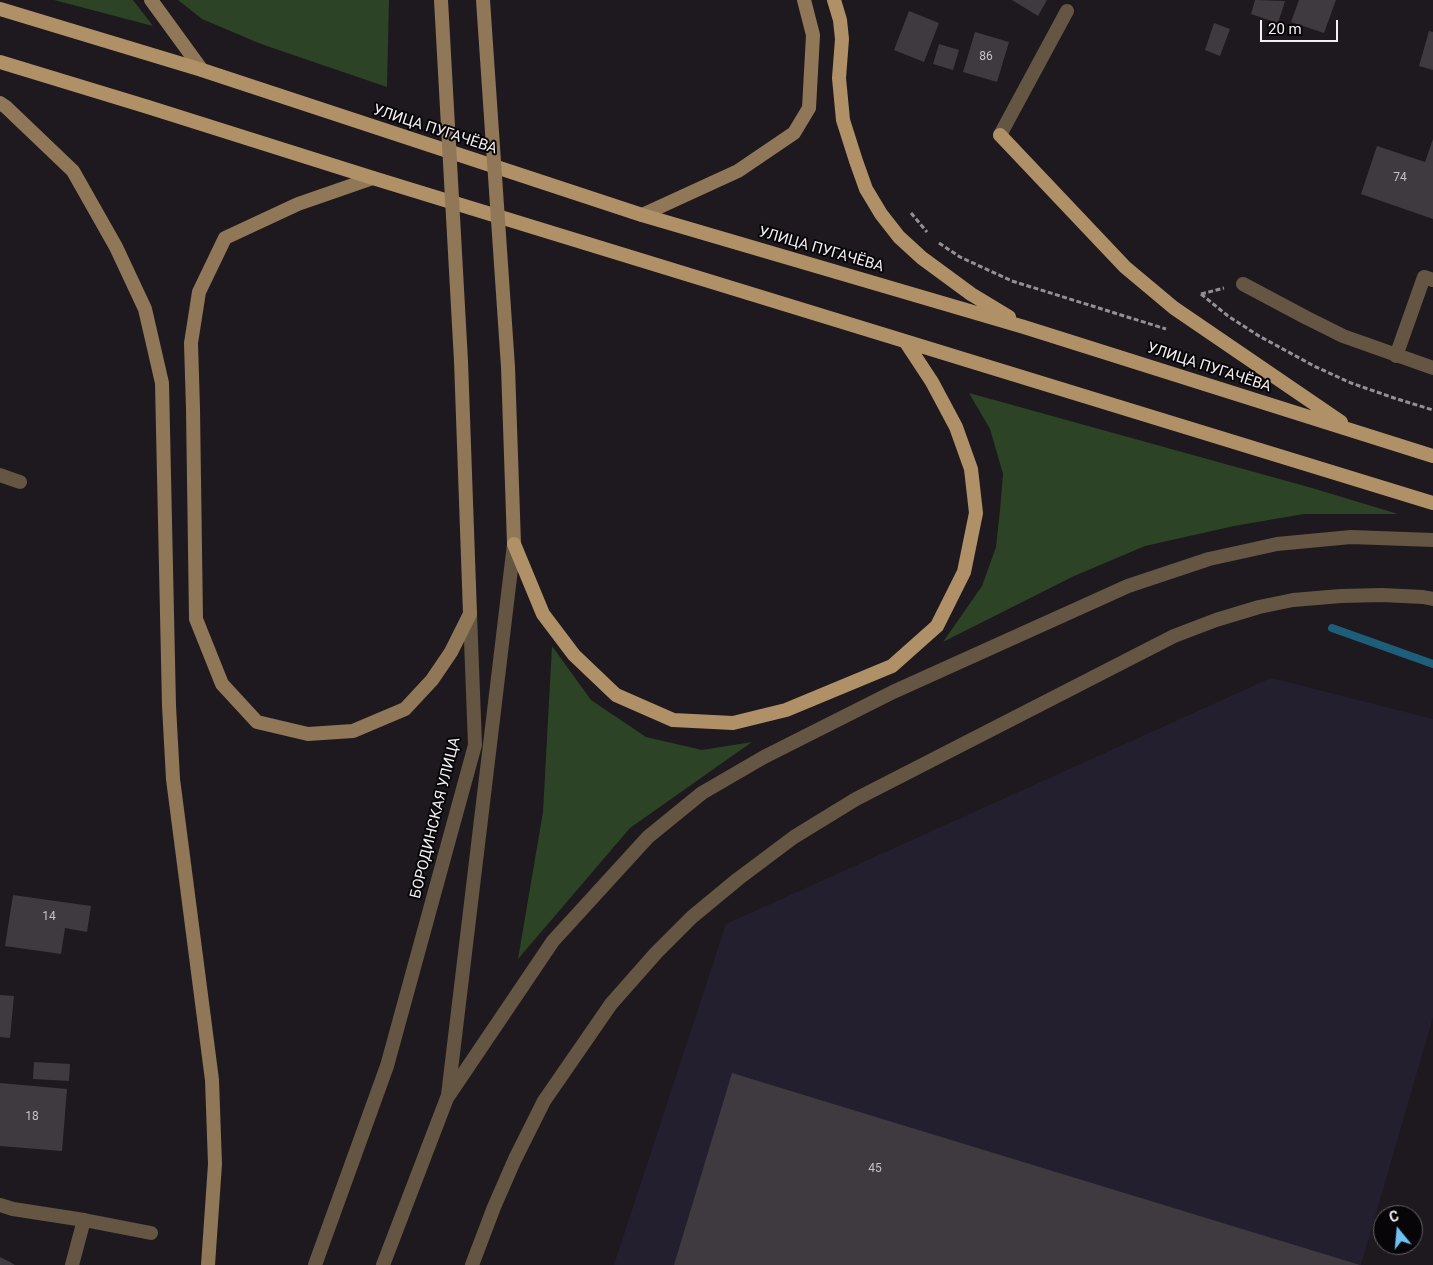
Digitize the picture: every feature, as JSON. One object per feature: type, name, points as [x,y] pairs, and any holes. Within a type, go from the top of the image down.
[{"type":"main road","points":[[151,0],[202,70]]},
{"type":"main road","name":"БОРОДИНСКАЯ УЛИЦА","points":[[441,0],[461,361],[470,614]]},
{"type":"main road","points":[[483,0],[508,367],[514,544],[543,614],[574,655],[616,695],[673,720],[733,723],[786,710],[892,666],[937,626],[964,572],[976,513],[971,469],[956,428],[932,382],[905,341]]},
{"type":"main road","points":[[642,215],[738,171],[794,133],[809,108],[813,35],[804,0]]},
{"type":"main road","points":[[834,0],[840,20],[842,39],[840,78],[844,120],[866,189],[899,237],[922,258],[971,294],[1024,327]]},
{"type":"main road","name":"УЛИЦА ПУГАЧЁВА","points":[[0,9],[202,70],[642,215],[1024,327],[1433,456]]},
{"type":"main road","points":[[0,62],[1433,503]]},
{"type":"main road","points":[[0,103],[73,171],[116,247],[145,309],[162,383],[169,706],[173,778],[212,1080],[215,1164],[208,1265]]},
{"type":"main road","points":[[1000,135],[1126,267],[1174,308],[1354,431]]},
{"type":"main road","points":[[373,178],[298,204],[225,238],[199,292],[191,343],[196,619],[222,684],[257,722],[308,734],[353,731],[405,709],[432,680],[452,652],[470,614]]},
{"type":"street","points":[[1000,135],[1067,11]]},
{"type":"street","points":[[1396,356],[1424,277],[1433,280]]},
{"type":"street","points":[[1243,284],[1343,336],[1433,368]]},
{"type":"street","points":[[0,476],[20,482]]},
{"type":"street","points":[[383,1265],[447,1098],[553,941],[648,837],[702,793],[764,757],[893,692],[1128,586],[1209,559],[1277,544],[1351,536],[1433,540]]},
{"type":"street","points":[[447,1098],[514,544]]},
{"type":"street","points":[[472,1265],[494,1207],[544,1101],[611,1004],[656,953],[692,917],[738,879],[794,837],[856,799],[1174,636],[1216,620],[1259,607],[1293,600],[1341,596],[1423,597],[1433,600]]},
{"type":"street","name":"БОРОДИНСКАЯ УЛИЦА","points":[[314,1265],[387,1066],[475,745],[470,614]]},
{"type":"street","points":[[0,1205],[13,1209],[151,1233]]},
{"type":"street","points":[[72,1265],[84,1220]]},
{"type":"path","points":[[911,213],[930,235]]},
{"type":"path","points":[[937,241],[960,257],[1012,281],[1172,331]]},
{"type":"path","points":[[1201,294],[1228,316],[1259,336],[1314,366],[1351,383],[1433,410]]},
{"type":"shaded area","points":[[1271,678],[1433,719],[1433,1017],[1378,1205],[1373,1205],[1373,1224],[1361,1265],[614,1265],[726,924]]},
{"type":"green space","points":[[54,0],[133,0],[153,26]]},
{"type":"green space","points":[[178,0],[389,0],[387,87],[261,44],[202,19]]},
{"type":"green space","points":[[969,393],[1312,488],[1398,514],[1304,514],[1234,526],[1145,546],[1072,577],[943,642],[982,586],[996,547],[1000,510],[1003,474],[990,429]]},
{"type":"green space","points":[[552,646],[591,700],[646,737],[702,750],[752,742],[630,828],[518,959],[543,812]]},
{"type":"building","points":[[1012,0],[1047,0],[1038,16]]},
{"type":"building","points":[[1255,0],[1285,1],[1278,23],[1251,14]]},
{"type":"building","points":[[1299,0],[1336,0],[1324,33],[1291,22]]},
{"type":"building","points":[[909,11],[939,23],[924,62],[894,50]]},
{"type":"building","points":[[1214,23],[1230,29],[1220,56],[1205,50]]},
{"type":"building","points":[[1429,31],[1433,32],[1433,70],[1419,66]]},
{"type":"building","points":[[975,32],[1009,42],[997,82],[963,72]]},
{"type":"building","points":[[939,44],[959,50],[953,70],[933,64]]},
{"type":"building","points":[[1433,139],[1433,219],[1361,194],[1377,146],[1425,162]]},
{"type":"building","points":[[13,895],[91,906],[87,932],[65,928],[61,954],[5,946]]},
{"type":"building","points":[[0,995],[14,996],[10,1038],[0,1037]]},
{"type":"building","points":[[34,1062],[70,1064],[69,1081],[33,1079]]},
{"type":"building","points":[[732,1073],[1360,1265],[674,1265]]},
{"type":"building","points":[[0,1083],[67,1089],[62,1151],[0,1146]]},
{"type":"building","points":[[0,1257],[10,1262],[15,1265],[0,1265]]},
{"type":"waterway","points":[[1332,628],[1433,664]]}]
